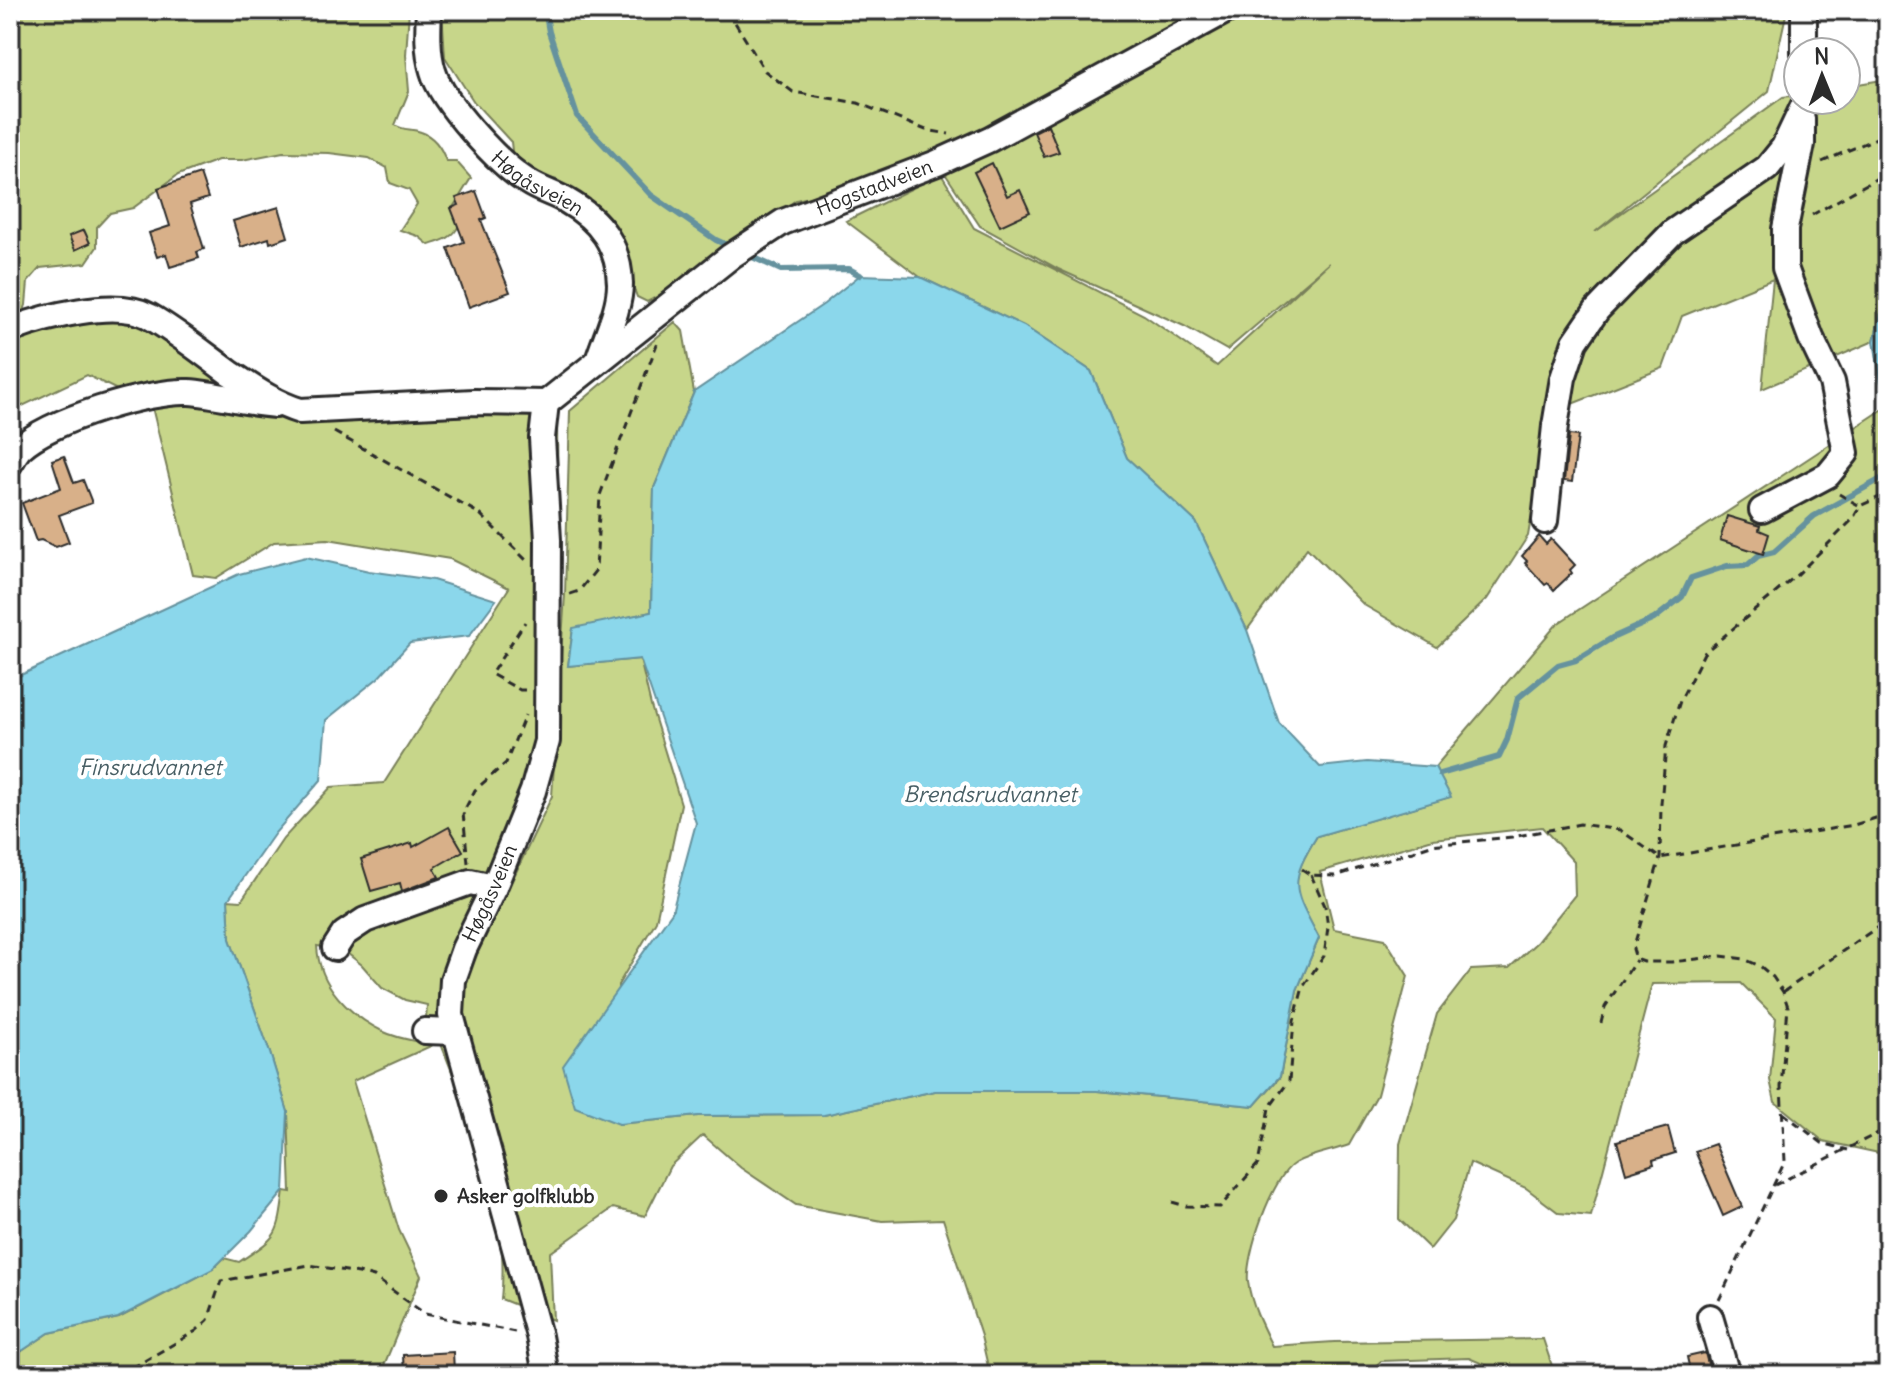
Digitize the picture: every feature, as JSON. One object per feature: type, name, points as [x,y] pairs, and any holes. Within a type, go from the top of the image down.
[{"type":"street","name":"Høgåsveien","points":[[429,10],[428,35],[433,71],[443,94],[488,148],[527,182],[566,200],[594,218],[614,249],[620,286],[598,361]]},
{"type":"street","name":"Hogstadveien","points":[[546,403],[672,306],[731,256],[783,222],[937,163],[977,144],[1227,10]]},
{"type":"street","points":[[1804,10],[1804,36]]},
{"type":"street","points":[[1545,521],[1563,378],[1575,342],[1597,310],[1673,232],[1767,168],[1784,147],[1798,116]]},
{"type":"street","points":[[1762,510],[1828,475],[1846,453],[1832,382],[1811,338],[1785,268],[1785,229],[1798,170],[1803,116]]},
{"type":"street","points":[[10,330],[39,319],[108,308],[146,315],[290,408]]},
{"type":"street","points":[[10,312],[39,319]]},
{"type":"street","points":[[10,463],[20,448],[48,429],[102,409],[148,397],[188,392],[290,408],[474,402],[546,403]]},
{"type":"street","name":"Høgåsveien","points":[[546,403],[542,438],[549,690],[547,741],[533,791],[453,980],[451,1015],[539,1336],[546,1375]]},
{"type":"street","points":[[335,948],[344,934],[365,920],[470,882],[494,887]]},
{"type":"street","points":[[425,1031],[454,1032]]},
{"type":"street","points":[[1710,1317],[1727,1375]]},
{"type":"path","points":[[731,10],[731,16],[765,71],[793,92],[858,103],[926,130],[966,134],[977,144]]},
{"type":"path","points":[[1798,170],[1837,157],[1888,133]]},
{"type":"path","points":[[1785,229],[1888,172]]},
{"type":"path","points":[[290,408],[480,514],[547,590],[579,591],[596,570],[600,495],[672,306]]},
{"type":"path","points":[[1837,493],[1860,506]]},
{"type":"path","points":[[1601,1023],[1605,1007],[1636,959],[1633,949],[1660,858],[1666,746],[1680,701],[1704,653],[1798,574],[1853,519],[1860,506],[1888,493]]},
{"type":"path","points":[[524,626],[491,674],[520,690],[549,690]]},
{"type":"path","points":[[470,882],[463,813],[475,790],[506,763],[525,715]]},
{"type":"path","points":[[1302,869],[1311,875],[1336,876],[1431,845],[1512,837],[1580,824],[1620,830],[1660,858],[1854,825],[1888,814]]},
{"type":"path","points":[[1172,1202],[1186,1206],[1220,1207],[1258,1164],[1269,1108],[1289,1081],[1294,1021],[1303,987],[1324,956],[1328,927],[1325,906],[1311,875]]},
{"type":"path","points":[[1783,992],[1888,920]]},
{"type":"path","points":[[1636,959],[1644,962],[1721,956],[1744,959],[1760,966],[1783,992],[1788,1007],[1781,1087],[1785,1161],[1710,1317]]},
{"type":"path","points":[[1783,1112],[1822,1143],[1848,1150]]},
{"type":"path","points":[[1775,1185],[1888,1128]]},
{"type":"path","points":[[120,1375],[196,1331],[208,1320],[221,1281],[309,1265],[374,1277],[425,1314],[539,1336]]},
{"type":"green space","points":[[10,10],[409,10],[406,55],[409,91],[395,125],[430,137],[446,161],[456,161],[471,178],[452,209],[459,225],[450,236],[429,245],[418,236],[400,230],[417,204],[409,190],[390,183],[387,168],[369,158],[283,152],[242,160],[218,160],[178,175],[133,208],[110,213],[97,227],[97,247],[86,263],[40,268],[28,282],[26,305],[17,329],[139,315],[300,412],[557,402],[558,605],[545,780],[467,962],[473,963],[552,796],[565,594],[570,411],[675,322],[683,331],[694,392],[654,488],[651,612],[573,629],[568,666],[640,659],[681,804],[656,921],[618,985],[619,1124],[698,1116],[824,1115],[935,1091],[1097,1091],[1254,1106],[1280,1077],[1297,990],[1319,938],[1303,908],[1297,887],[1301,866],[1317,836],[1450,797],[1435,767],[1557,624],[1885,408],[1888,411],[1888,1155],[1823,1141],[1775,1102],[1770,1080],[1776,1018],[1741,983],[1652,984],[1591,1216],[1559,1213],[1526,1188],[1470,1163],[1453,1220],[1430,1249],[1399,1219],[1400,1144],[1437,1014],[1471,970],[1509,968],[1537,942],[1575,895],[1574,862],[1542,827],[1433,839],[1320,872],[1334,929],[1385,939],[1408,976],[1377,1095],[1349,1145],[1295,1163],[1278,1183],[1255,1236],[1248,1270],[1249,1290],[1272,1346],[1543,1339],[1555,1375],[1509,1375],[1469,1358],[1381,1361],[1366,1375],[990,1375],[981,1336],[943,1219],[882,1221],[796,1205],[741,1168],[703,1135],[670,1166],[645,1216],[613,1208],[550,1253],[553,1320],[501,1299],[503,1267],[495,1201],[465,1105],[441,1044],[425,1031],[427,1005],[405,1000],[382,988],[362,965],[343,950],[317,946],[323,974],[348,1008],[389,1034],[433,1045],[353,1081],[399,1230],[421,1276],[380,1375],[10,1375],[10,1359],[49,1333],[119,1318],[213,1269],[224,1258],[239,1262],[262,1247],[274,1234],[284,1191],[291,1192],[288,1112],[230,939],[228,900],[241,901],[283,839],[331,787],[384,783],[509,588],[450,559],[328,539],[274,542],[216,578],[193,575],[152,407],[87,375],[10,412]]},
{"type":"green space","points":[[442,10],[1787,10],[1769,91],[1595,232],[1782,98],[1782,116],[1862,116],[1862,83],[1888,79],[1888,284],[1874,341],[1762,389],[1773,279],[1682,316],[1663,368],[1549,413],[1528,536],[1487,599],[1437,647],[1364,605],[1307,548],[1247,630],[1196,522],[1127,458],[1091,371],[1024,326],[920,277],[846,221],[941,174],[974,228],[1144,315],[1217,366],[1329,263],[1227,350],[1184,326],[1058,269],[980,226],[942,169],[796,200],[683,283],[647,302],[637,297],[618,245],[585,198],[557,180],[542,176],[515,178],[511,142],[474,102],[445,57]]},
{"type":"water","name":"Brendsrudvannet","points":[[860,275],[920,277],[1024,326],[1091,371],[1127,458],[1196,522],[1247,630],[1279,723],[1320,767],[1367,762],[1435,767],[1451,797],[1317,836],[1301,865],[1297,887],[1319,938],[1297,990],[1280,1076],[1254,1106],[1097,1091],[935,1091],[824,1115],[698,1116],[619,1124],[575,1107],[563,1066],[672,912],[696,823],[640,659],[568,666],[573,628],[651,612],[654,488],[694,392],[824,304]]},
{"type":"water","points":[[1888,284],[1888,411],[1874,341]]},
{"type":"water","name":"Finsrudvannet","points":[[306,557],[369,571],[433,580],[496,600],[469,636],[410,643],[378,678],[326,720],[321,780],[275,833],[228,900],[230,939],[288,1112],[284,1191],[251,1231],[213,1269],[118,1318],[49,1333],[10,1359],[10,680],[239,574]]},
{"type":"building","points":[[1048,125],[1059,152],[1044,157],[1034,132]]},
{"type":"building","points":[[992,163],[1007,196],[1020,190],[1030,212],[1000,226],[974,172]]},
{"type":"building","points":[[200,174],[208,198],[190,204],[204,249],[197,252],[199,258],[170,267],[166,254],[157,257],[149,233],[170,226],[158,188]]},
{"type":"building","points":[[476,191],[486,218],[481,220],[510,292],[469,307],[448,248],[464,242],[451,208],[459,205],[456,198]]},
{"type":"building","points":[[279,207],[288,237],[270,243],[269,238],[241,247],[233,221]]},
{"type":"building","points":[[84,230],[90,243],[75,250],[69,236]]},
{"type":"building","points":[[1569,435],[1578,436],[1572,482],[1564,481]]},
{"type":"building","points":[[64,456],[74,483],[83,480],[92,503],[59,515],[69,542],[56,547],[36,541],[22,503],[61,488],[52,460]]},
{"type":"building","points":[[1727,516],[1760,526],[1759,530],[1769,534],[1763,554],[1720,540]]},
{"type":"building","points":[[1539,536],[1546,544],[1551,539],[1575,565],[1570,570],[1572,573],[1554,590],[1548,583],[1545,585],[1522,556]]},
{"type":"building","points":[[449,827],[463,851],[434,868],[439,877],[402,891],[400,883],[371,891],[361,859],[412,843],[413,847]]},
{"type":"building","points":[[1668,1127],[1675,1153],[1626,1173],[1617,1141]]},
{"type":"building","points":[[1715,1144],[1742,1207],[1723,1216],[1695,1151]]},
{"type":"building","points":[[453,1352],[454,1371],[404,1375],[403,1355]]},
{"type":"building","points":[[1705,1353],[1711,1375],[1691,1375],[1687,1357]]},
{"type":"waterway","points":[[545,10],[549,32],[577,116],[651,195],[731,247]]},
{"type":"waterway","points":[[748,255],[781,270],[849,269],[860,275]]},
{"type":"waterway","points":[[1440,774],[1499,757],[1507,740],[1518,698],[1558,665],[1576,660],[1612,638],[1654,619],[1682,597],[1691,578],[1727,566],[1748,565],[1758,556],[1774,552],[1814,516],[1888,475]]},
{"type":"place","name":"Asker golfklubb","points":[[441,1196]]}]
